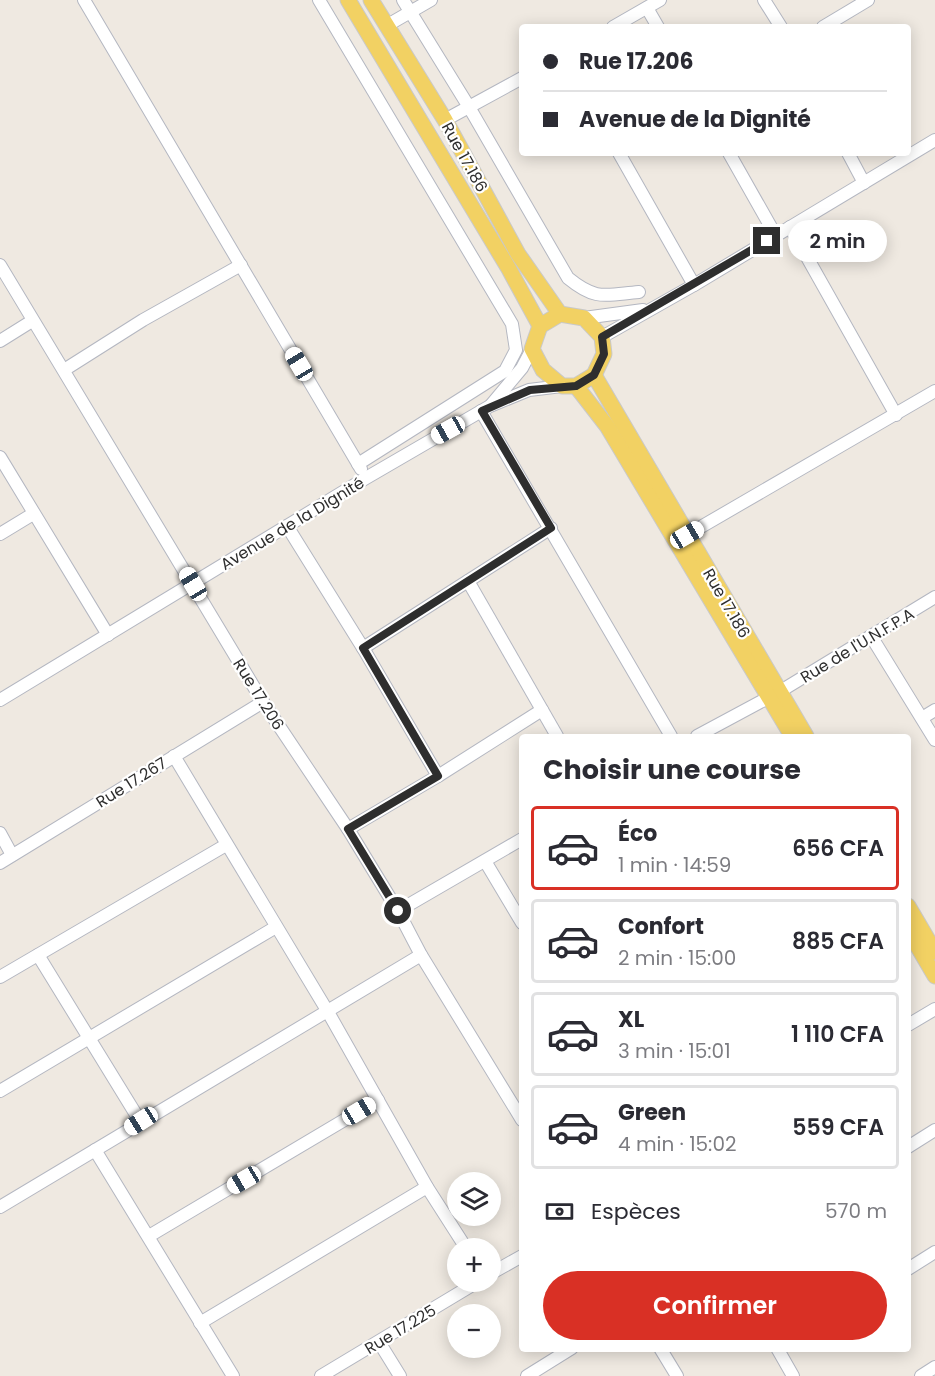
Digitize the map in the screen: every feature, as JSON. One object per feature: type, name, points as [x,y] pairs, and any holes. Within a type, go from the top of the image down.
[{"type":"main road","points":[[348,0],[509,269],[540,326]]},
{"type":"main road","name":"Rue 17.186","points":[[371,0],[445,120],[518,254],[560,314]]},
{"type":"main road","points":[[569,386],[594,375],[604,354],[602,337],[584,318],[560,314],[540,326],[532,350],[543,370],[569,386],[607,426],[774,695],[791,734]]},
{"type":"main road","name":"Rue 17.186","points":[[594,375],[687,535],[774,695],[804,734]]},
{"type":"main road","points":[[911,911],[935,952]]},
{"type":"main road","points":[[911,935],[935,976]]},
{"type":"street","points":[[84,0],[366,478]]},
{"type":"street","points":[[319,0],[512,324],[516,350],[505,371],[358,464]]},
{"type":"street","points":[[403,0],[469,107],[568,278],[583,290],[596,295],[639,292]]},
{"type":"street","points":[[386,26],[431,0]]},
{"type":"street","points":[[618,24],[660,0]]},
{"type":"street","points":[[764,0],[779,24]]},
{"type":"street","points":[[828,24],[868,0]]},
{"type":"street","points":[[647,8],[656,24]]},
{"type":"street","points":[[445,120],[519,80]]},
{"type":"street","points":[[911,155],[935,140]]},
{"type":"street","points":[[621,156],[694,285]]},
{"type":"street","points":[[731,156],[776,236]]},
{"type":"street","points":[[850,156],[864,183]]},
{"type":"street","points":[[602,337],[694,285],[909,156]]},
{"type":"street","points":[[790,227],[896,415]]},
{"type":"street","name":"Rue 17.206","points":[[0,265],[263,702],[348,829],[398,911],[421,955],[519,1115]]},
{"type":"street","points":[[64,370],[143,320],[241,265]]},
{"type":"street","points":[[584,318],[651,309]]},
{"type":"street","points":[[0,341],[32,321]]},
{"type":"street","points":[[532,350],[522,368],[486,409],[551,528],[670,734]]},
{"type":"street","name":"Avenue de la Dignité","points":[[0,700],[366,478],[486,409],[530,390],[569,386]]},
{"type":"street","points":[[687,535],[935,391]]},
{"type":"street","points":[[0,457],[108,635]]},
{"type":"street","points":[[0,534],[33,514]]},
{"type":"street","points":[[287,526],[363,648],[438,776]]},
{"type":"street","points":[[363,648],[551,528]]},
{"type":"street","points":[[468,581],[556,734]]},
{"type":"street","name":"Rue de l'U.N.F.P.A","points":[[701,734],[774,695],[935,597]]},
{"type":"street","points":[[871,636],[935,740]]},
{"type":"street","name":"Rue 17.267","points":[[0,863],[263,702]]},
{"type":"street","points":[[348,829],[438,776],[542,710]]},
{"type":"street","points":[[922,718],[935,710]]},
{"type":"street","points":[[174,756],[328,1012],[427,1186],[460,1238]]},
{"type":"street","points":[[0,833],[12,855]]},
{"type":"street","points":[[398,911],[519,841]]},
{"type":"street","points":[[0,977],[226,845]]},
{"type":"street","points":[[485,861],[519,918]]},
{"type":"street","points":[[0,1091],[276,927]]},
{"type":"street","points":[[38,955],[141,1121]]},
{"type":"street","points":[[0,1207],[421,955]]},
{"type":"street","points":[[911,1023],[935,1009]]},
{"type":"street","points":[[149,1236],[378,1100]]},
{"type":"street","points":[[911,1145],[935,1130]]},
{"type":"street","points":[[95,1150],[233,1376]]},
{"type":"street","points":[[200,1323],[427,1186]]},
{"type":"street","points":[[911,1267],[935,1252]]},
{"type":"street","points":[[501,1268],[519,1258]]},
{"type":"street","name":"Rue 17.225","points":[[321,1376],[461,1292]]},
{"type":"street","points":[[379,1342],[400,1376]]},
{"type":"street","points":[[527,1376],[566,1352]]},
{"type":"street","points":[[662,1352],[677,1376]]},
{"type":"street","points":[[780,1352],[793,1376]]},
{"type":"street","points":[[921,1376],[935,1367]]},
{"type":"route","points":[[398,911],[348,829],[438,776],[363,648],[551,528],[482,411],[530,390],[576,386],[594,375],[604,354],[602,337],[767,241]]}]
